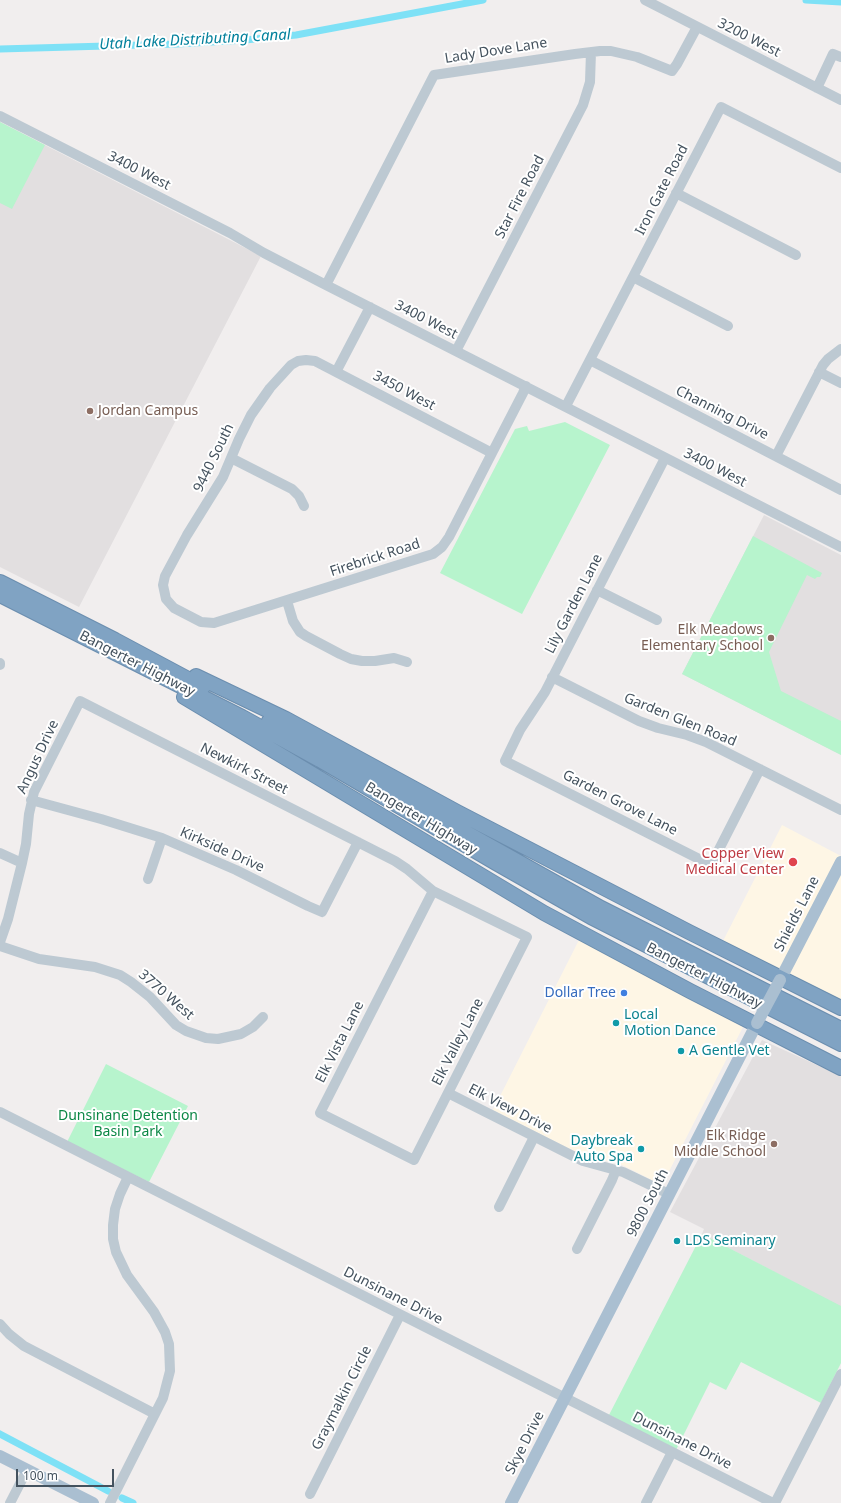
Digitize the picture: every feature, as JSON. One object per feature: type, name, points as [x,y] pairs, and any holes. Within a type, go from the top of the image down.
[{"type":"highway","name":"Bangerter Highway","points":[[0,582],[275,735],[591,917],[841,1044]]},
{"type":"highway","name":"Bangerter Highway","points":[[0,595],[110,644],[319,748],[601,908],[841,1029]]},
{"type":"highway","points":[[110,644],[286,718],[457,812],[780,979],[841,1008]]},
{"type":"highway","points":[[110,644],[523,901],[599,943],[841,1068]]},
{"type":"main road","name":"Shields Lane","points":[[780,979],[841,862]]},
{"type":"main road","name":"9800 South","points":[[566,1398],[780,979]]},
{"type":"main road","name":"Skye Drive","points":[[511,1503],[566,1398]]},
{"type":"main road","points":[[0,1456],[93,1503]]},
{"type":"street","name":"3200 West","points":[[645,0],[841,100]]},
{"type":"street","name":"Lady Dove Lane","points":[[326,285],[434,75],[591,52],[611,52],[631,55],[672,71],[697,27]]},
{"type":"street","name":"Star Fire Road","points":[[456,351],[583,105],[590,82],[591,52]]},
{"type":"street","points":[[817,88],[837,55]]},
{"type":"street","name":"Iron Gate Road","points":[[566,406],[721,107],[841,168]]},
{"type":"street","name":"3400 West","points":[[0,116],[230,233],[264,253],[326,285],[841,547]]},
{"type":"street","points":[[676,193],[796,255]]},
{"type":"street","points":[[633,277],[728,326]]},
{"type":"street","points":[[336,372],[370,307]]},
{"type":"street","points":[[776,456],[819,372],[828,359],[841,349]]},
{"type":"street","name":"3450 West","points":[[302,360],[315,361],[492,453]]},
{"type":"street","name":"9440 South","points":[[168,602],[163,590],[165,576],[187,535],[217,487],[244,427],[263,397],[291,366],[302,360]]},
{"type":"street","name":"Channing Drive","points":[[590,360],[841,490]]},
{"type":"street","points":[[819,372],[841,383]]},
{"type":"street","name":"Firebrick Road","points":[[168,602],[174,608],[201,622],[211,624],[437,552],[449,537],[526,386]]},
{"type":"street","points":[[231,458],[292,490],[299,496],[304,506]]},
{"type":"street","name":"Lily Garden Lane","points":[[505,761],[520,730],[537,705],[552,677],[665,458]]},
{"type":"street","points":[[597,590],[657,620]]},
{"type":"street","points":[[287,601],[293,621],[300,632],[340,654],[351,659],[363,661],[394,658],[407,662]]},
{"type":"street","name":"Garden Glen Road","points":[[552,677],[639,721],[658,728],[697,738],[841,810]]},
{"type":"street","name":"Angus Drive","points":[[0,942],[8,919],[22,863],[26,844],[28,814],[31,800],[37,783],[80,701]]},
{"type":"street","name":"Newkirk Street","points":[[80,701],[395,861],[433,891],[527,938]]},
{"type":"street","name":"Garden Grove Lane","points":[[505,761],[711,866],[760,769]]},
{"type":"street","name":"Kirkside Drive","points":[[31,800],[101,819],[162,838],[236,870],[322,912],[358,842]]},
{"type":"street","points":[[148,879],[162,838]]},
{"type":"street","points":[[0,854],[22,863]]},
{"type":"street","name":"Elk Vista Lane","points":[[414,1160],[320,1113],[433,891]]},
{"type":"street","name":"Elk Valley Lane","points":[[414,1160],[527,938]]},
{"type":"street","name":"3770 West","points":[[0,946],[39,959],[95,967],[120,975],[146,993],[176,1025],[186,1031],[206,1038],[229,1038],[241,1034],[253,1027],[264,1017]]},
{"type":"street","name":"Elk View Drive","points":[[448,1093],[583,1161],[630,1175],[669,1194]]},
{"type":"street","name":"Dunsinane Drive","points":[[0,1112],[774,1503]]},
{"type":"street","points":[[499,1207],[534,1137]]},
{"type":"street","points":[[577,1249],[616,1170]]},
{"type":"street","points":[[110,1503],[163,1398],[168,1385],[170,1371],[168,1344],[160,1322],[121,1264],[113,1239],[115,1209],[128,1177]]},
{"type":"street","name":"Graymalkin Circle","points":[[310,1494],[400,1315]]},
{"type":"street","points":[[0,1324],[9,1334],[24,1346],[155,1414]]},
{"type":"street","points":[[774,1503],[840,1379]]},
{"type":"street","points":[[646,1503],[672,1452]]},
{"type":"street","points":[[10,1503],[27,1470]]},
{"type":"shaded area","name":"Jordan Campus","points":[[0,122],[261,256],[79,607],[0,567]]},
{"type":"shaded area","name":"Elk Meadows Elementary School","points":[[764,515],[841,555],[841,755],[682,674]]},
{"type":"shaded area","points":[[782,825],[841,856],[841,1000],[723,941]]},
{"type":"shaded area","points":[[579,940],[743,1027],[662,1185],[620,1164],[592,1158],[570,1149],[493,1110]]},
{"type":"shaded area","name":"Elk Ridge Middle School","points":[[762,1040],[841,1076],[841,1307],[702,1234],[704,1229],[670,1212]]},
{"type":"green space","points":[[0,122],[45,145],[12,209],[0,203]]},
{"type":"green space","points":[[565,422],[610,445],[522,614],[440,573],[515,429],[527,426],[529,431]]},
{"type":"green space","points":[[753,536],[822,573],[820,577],[815,579],[807,575],[769,652],[781,691],[841,721],[841,755],[682,674]]},
{"type":"green space","name":"Dunsinane Detention Basin Park","points":[[106,1064],[188,1106],[149,1182],[67,1142]]},
{"type":"green space","points":[[702,1234],[841,1306],[841,1363],[821,1403],[741,1362],[726,1390],[710,1382],[676,1450],[609,1415]]},
{"type":"waterway","name":"Utah Lake Distributing Canal","points":[[0,49],[177,44],[296,35],[483,0]]},
{"type":"waterway","name":"Utah Lake Distributing Canal","points":[[806,0],[841,2]]},
{"type":"waterway","points":[[0,1434],[108,1491]]},
{"type":"waterway","points":[[122,1498],[133,1503]]},
{"type":"place","name":"Jordan Campus","points":[[90,411]]},
{"type":"place","name":"Elk Meadows Elementary School","points":[[771,638]]},
{"type":"place","name":"Copper View Medical Center","points":[[793,862]]},
{"type":"place","name":"Dollar Tree","points":[[624,993]]},
{"type":"place","name":"Local Motion Dance","points":[[616,1023]]},
{"type":"place","name":"A Gentle Vet","points":[[681,1051]]},
{"type":"place","name":"Elk Ridge Middle School","points":[[774,1144]]},
{"type":"place","name":"Daybreak Auto Spa","points":[[641,1149]]},
{"type":"place","name":"LDS Seminary","points":[[677,1241]]}]
